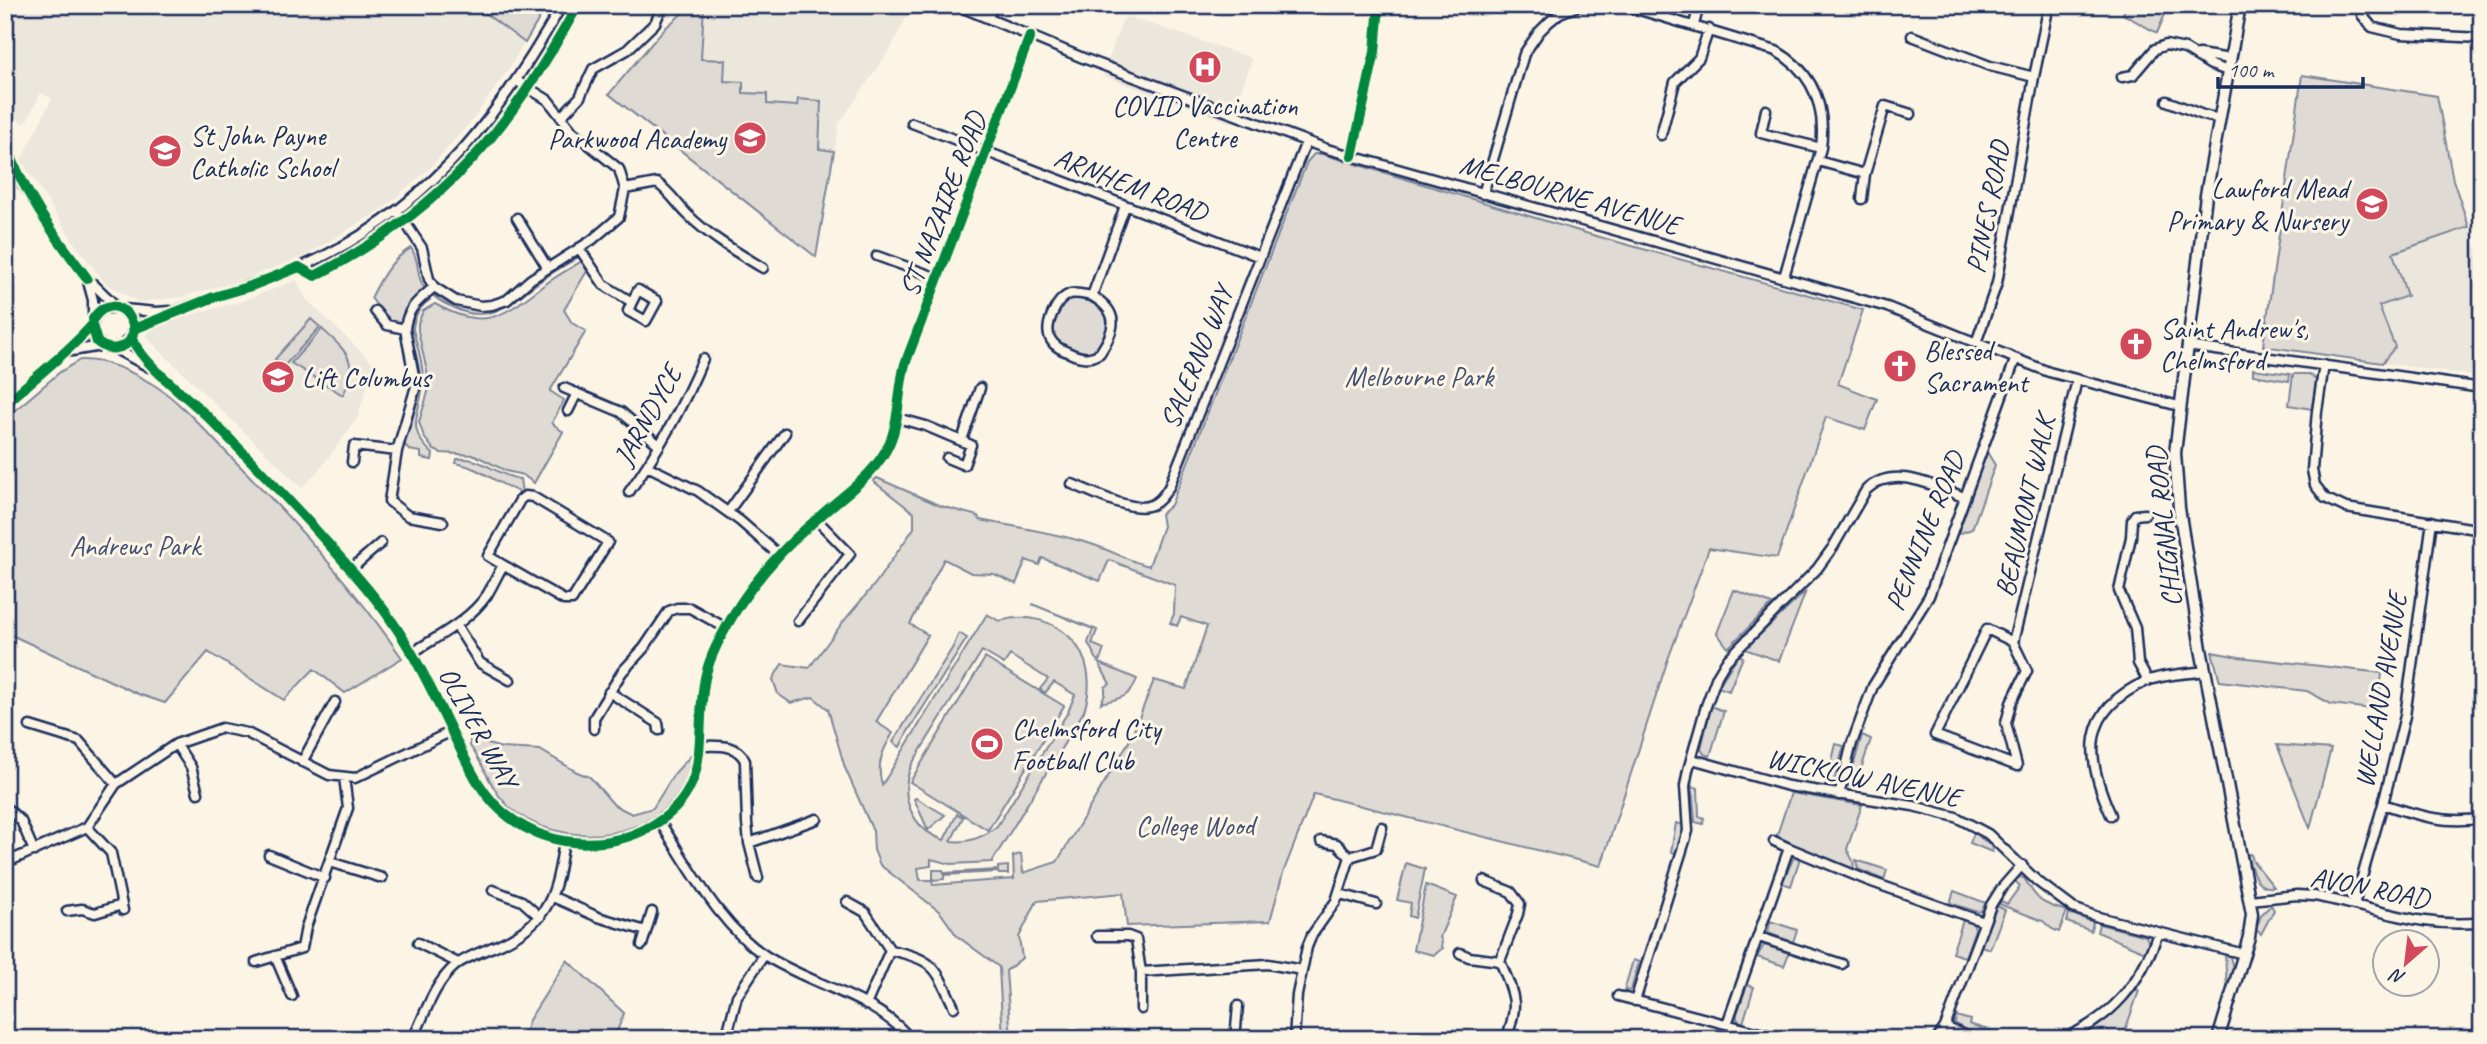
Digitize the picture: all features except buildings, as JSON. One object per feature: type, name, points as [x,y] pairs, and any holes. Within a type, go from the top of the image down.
[{"type":"street","points":[[66,352],[101,346],[115,349],[121,347],[133,334],[183,309],[314,261],[350,242],[397,211],[461,153],[485,125],[517,81],[562,5]]},
{"type":"street","points":[[561,117],[580,97],[593,69],[627,50],[655,23],[663,5]]},
{"type":"street","name":"MELBOURNE AVENUE","points":[[956,5],[1175,94],[1306,142],[1887,307],[2015,360],[2077,380],[2179,406]]},
{"type":"street","points":[[988,18],[993,5]]},
{"type":"street","points":[[1352,156],[1375,52],[1379,5]]},
{"type":"street","points":[[1483,194],[1524,54],[1558,9],[1580,5]]},
{"type":"street","points":[[1623,5],[1776,51],[1802,71],[1815,92],[1822,110],[1821,148],[1784,277]]},
{"type":"street","points":[[1694,25],[1699,5]]},
{"type":"street","name":"PINES ROAD","points":[[1976,344],[1997,283],[2049,5]]},
{"type":"street","name":"CHIGNAL ROAD","points":[[2218,1039],[2251,926],[2250,900],[2205,671],[2175,466],[2179,406],[2206,195],[2240,5]]},
{"type":"street","points":[[2365,5],[2362,15],[2372,27],[2401,34],[2482,38]]},
{"type":"street","points":[[1661,135],[1675,82],[1699,58],[1709,29]]},
{"type":"street","name":"ST NAZAIRE ROAD","points":[[899,388],[905,364],[1030,36]]},
{"type":"street","points":[[1913,36],[1990,66],[2034,77]]},
{"type":"street","points":[[2122,77],[2133,75],[2160,46],[2173,45],[2196,54],[2230,60]]},
{"type":"street","points":[[2196,54],[2211,65],[2228,71]]},
{"type":"street","points":[[397,211],[422,248],[429,279],[434,287],[467,305],[492,305],[507,300],[547,267],[579,248],[619,217],[625,189],[619,169],[572,131],[548,100],[517,81]]},
{"type":"street","points":[[2167,101],[2220,119]]},
{"type":"street","points":[[1861,199],[1865,174],[1885,106],[1911,114]]},
{"type":"street","points":[[1766,110],[1760,134],[1821,148]]},
{"type":"street","name":"ARNHEM ROAD","points":[[912,124],[1260,257]]},
{"type":"street","points":[[5,140],[12,162],[49,228],[87,278],[133,321],[133,334]]},
{"type":"street","name":"SALERNO WAY","points":[[1072,484],[1132,506],[1149,506],[1160,499],[1169,487],[1306,142]]},
{"type":"street","points":[[1818,161],[1865,174]]},
{"type":"street","points":[[625,189],[657,183],[670,192],[685,213],[709,233],[763,268]]},
{"type":"street","points":[[1092,296],[1125,206]]},
{"type":"street","points":[[517,218],[547,267]]},
{"type":"street","points":[[579,248],[604,285],[632,302]]},
{"type":"street","points":[[877,256],[938,278]]},
{"type":"street","points":[[87,278],[93,300],[93,337],[101,346]]},
{"type":"street","points":[[434,287],[411,307],[405,328],[416,386],[397,451],[389,501],[408,516],[443,522]]},
{"type":"street","points":[[1075,293],[1092,296],[1109,308],[1112,313],[1112,326],[1100,353],[1087,358],[1055,345],[1050,339],[1049,327],[1057,306],[1064,297],[1075,293]]},
{"type":"street","points":[[5,405],[66,352],[103,309],[156,312],[183,309]]},
{"type":"street","points":[[374,311],[387,325],[405,328]]},
{"type":"street","name":"OLIVER WAY","points":[[133,334],[139,352],[276,485],[351,569],[391,619],[412,653],[476,781],[499,808],[524,828],[565,841],[605,842],[624,838],[659,821],[674,810],[694,781],[699,764],[704,680],[709,662],[726,628],[779,555],[816,519],[863,481],[878,463],[890,441],[897,418],[899,388]]},
{"type":"street","points":[[2187,345],[2482,388]]},
{"type":"street","name":"OLIVER WAY","points":[[115,349],[159,373]]},
{"type":"street","name":"JARNDYCE","points":[[629,492],[685,400],[703,359]]},
{"type":"street","name":"PENNINE ROAD","points":[[1839,795],[1852,744],[1873,686],[1928,596],[2015,360]]},
{"type":"street","points":[[2324,365],[2316,411],[2312,461],[2313,477],[2320,492],[2330,502],[2347,508],[2482,530]]},
{"type":"street","name":"BEAUMONT WALK","points":[[2013,642],[2077,380]]},
{"type":"street","points":[[565,388],[621,412],[659,445]]},
{"type":"street","points":[[962,440],[980,388]]},
{"type":"street","points":[[568,411],[577,393]]},
{"type":"street","points":[[897,418],[971,445],[964,465],[947,458]]},
{"type":"street","points":[[728,512],[785,433]]},
{"type":"street","points":[[352,462],[354,446],[397,451]]},
{"type":"street","points":[[647,466],[698,491],[728,512],[779,555]]},
{"type":"street","points":[[1634,1001],[1688,831],[1685,786],[1706,706],[1717,676],[1726,661],[1817,569],[1866,490],[1881,480],[1905,477],[1964,496]]},
{"type":"street","points":[[525,496],[533,497],[608,542],[572,600],[564,600],[503,565],[488,556],[520,500],[525,496]]},
{"type":"street","points":[[2145,514],[2135,515],[2132,520],[2131,537],[2119,590],[2135,628],[2138,663],[2148,681]]},
{"type":"street","points":[[798,621],[850,554],[816,519]]},
{"type":"street","name":"WELLAND AVENUE","points":[[2354,905],[2405,716],[2432,522]]},
{"type":"street","points":[[351,569],[381,543]]},
{"type":"street","points":[[412,653],[474,610],[487,595],[503,565]]},
{"type":"street","points":[[594,729],[594,718],[622,671],[644,648],[669,611],[690,608],[726,628]]},
{"type":"street","points":[[456,625],[480,663],[510,680]]},
{"type":"street","points":[[1987,629],[2013,642],[2027,671],[2011,703],[2006,723],[2017,766],[1935,735],[1987,629]]},
{"type":"street","points":[[2111,815],[2099,789],[2092,744],[2096,724],[2114,702],[2148,681],[2205,671]]},
{"type":"street","points":[[609,692],[653,719],[658,723],[659,730]]},
{"type":"street","points":[[303,762],[335,702]]},
{"type":"street","points":[[30,726],[79,741],[116,785]]},
{"type":"street","points":[[5,863],[88,827],[116,785],[176,744],[222,728],[247,733],[328,775],[355,778],[452,731]]},
{"type":"street","points":[[176,744],[191,767],[198,793]]},
{"type":"street","points":[[701,746],[730,747],[741,753],[745,761],[747,823],[758,878]]},
{"type":"street","name":"WICKLOW AVENUE","points":[[1692,759],[1788,786],[1913,806],[1956,817],[1988,834],[2037,881],[2073,908],[2098,917],[2244,954]]},
{"type":"street","points":[[256,962],[302,948],[306,927],[348,808],[344,777]]},
{"type":"street","points":[[2383,804],[2433,819],[2454,821],[2482,818]]},
{"type":"street","points":[[5,807],[21,821],[34,851]]},
{"type":"street","points":[[750,843],[817,819]]},
{"type":"street","points":[[659,821],[712,901],[737,932],[764,955],[806,979],[883,1014],[904,1030],[910,1039]]},
{"type":"street","points":[[68,911],[82,909],[95,913],[123,908],[111,853],[88,827]]},
{"type":"street","points":[[1350,856],[1376,849],[1382,827]]},
{"type":"street","points":[[413,1039],[444,976],[458,963],[508,940],[527,929],[540,917],[553,897],[565,841]]},
{"type":"street","points":[[1321,841],[1337,844],[1350,856]]},
{"type":"street","points":[[1773,841],[1869,881],[1984,922]]},
{"type":"street","points":[[1727,1024],[1789,848]]},
{"type":"street","points":[[269,855],[325,878]]},
{"type":"street","points":[[1294,1039],[1295,1010],[1311,935],[1340,894],[1350,856]]},
{"type":"street","points":[[330,863],[382,878]]},
{"type":"street","points":[[1937,1039],[1945,1027],[1984,922],[2001,889],[2022,865]]},
{"type":"street","points":[[1483,881],[1511,892],[1520,904],[1500,961],[1516,1011],[1506,1039]]},
{"type":"street","points":[[494,890],[522,901],[540,917]]},
{"type":"street","points":[[1340,894],[1376,904]]},
{"type":"street","name":"AVON ROAD","points":[[2250,900],[2297,894],[2421,922],[2482,922]]},
{"type":"street","points":[[553,897],[598,917],[646,931]]},
{"type":"street","points":[[847,902],[865,912],[890,950],[914,955],[936,968],[954,1007]]},
{"type":"street","points":[[642,945],[652,912]]},
{"type":"street","points":[[2063,1039],[2089,1026],[2127,994],[2148,961],[2158,933]]},
{"type":"street","points":[[1097,936],[1128,936],[1136,939],[1141,972],[1142,1009]]},
{"type":"street","points":[[1759,937],[1842,964]]},
{"type":"street","points":[[418,943],[458,963]]},
{"type":"street","points":[[866,1005],[890,950]]},
{"type":"street","points":[[1460,953],[1469,957],[1500,961]]},
{"type":"street","points":[[726,1039],[737,996],[764,955]]},
{"type":"street","points":[[275,956],[292,996]]},
{"type":"street","points":[[1141,972],[1268,964],[1302,970]]},
{"type":"street","points":[[1618,996],[1783,1039]]},
{"type":"street","points":[[1235,1039],[1238,1006]]},
{"type":"street","points":[[1945,1027],[1973,1039]]},
{"type":"shaded area","points":[[5,5],[547,5],[510,67],[474,118],[429,169],[384,208],[305,256],[242,280],[182,297],[139,302],[105,283],[75,244],[21,160],[52,99],[41,93],[25,124],[6,114]]},
{"type":"shaded area","name":"Parkwood Academy","points":[[692,5],[912,5],[891,48],[839,124],[816,257],[609,94],[663,30]]},
{"type":"shaded area","points":[[1127,16],[1249,57],[1252,61],[1229,122],[1103,76],[1122,21]]},
{"type":"shaded area","name":"Lawford Mead Primary & Nursery","points":[[2302,75],[2437,96],[2453,180],[2482,266],[2482,377],[2263,346]]},
{"type":"shaded area","name":"Lift Columbus","points":[[297,280],[306,299],[374,364],[357,419],[302,488],[146,337],[147,330],[153,325],[242,301]]},
{"type":"green space","points":[[474,5],[547,5],[525,43]]},
{"type":"green space","points":[[692,5],[704,5],[701,59],[725,60],[724,81],[743,82],[743,93],[767,94],[767,104],[797,106],[798,99],[821,101],[819,149],[834,151],[816,257],[609,94],[663,30]]},
{"type":"green space","points":[[2126,5],[2169,5],[2157,33],[2123,14]]},
{"type":"green space","name":"Lawford Mead Primary & Nursery","points":[[2302,75],[2437,96],[2453,180],[2469,227],[2393,253],[2407,296],[2379,306],[2395,347],[2382,363],[2263,346]]},
{"type":"green space","name":"Melbourne Park","points":[[1314,154],[1322,154],[1589,234],[1863,310],[1838,384],[1877,399],[1865,430],[1826,417],[1777,558],[1709,548],[1667,662],[1601,866],[1314,794],[1283,873],[1270,921],[1127,926],[1123,893],[1037,901],[1019,937],[1022,958],[1006,971],[1011,1039],[1003,1039],[999,967],[957,936],[940,912],[880,865],[874,850],[873,831],[845,768],[828,709],[813,697],[791,703],[778,694],[773,679],[782,664],[809,668],[875,584],[914,528],[914,513],[873,481],[877,478],[941,506],[978,516],[980,520],[1074,539],[1149,566],[1163,526],[1161,514],[1171,505],[1307,162]],"holes":[[[1042,558],[1100,581],[1109,560],[1175,585],[1174,614],[1170,623],[1177,626],[1181,617],[1207,626],[1186,689],[1154,680],[1131,738],[1057,862],[1023,873],[1021,854],[1013,856],[1014,879],[933,885],[932,880],[920,880],[918,868],[931,866],[931,859],[951,864],[992,862],[1084,711],[1088,690],[1087,670],[1081,653],[1071,638],[1057,627],[1040,620],[1020,618],[999,621],[987,614],[882,785],[881,758],[893,733],[876,722],[928,635],[910,624],[944,559],[971,573],[994,574],[1016,584],[1026,560],[1039,565]],[[982,651],[1004,664],[1010,655],[1048,679],[1040,689],[1045,693],[1054,682],[1075,695],[1068,712],[997,826],[975,839],[951,841],[963,817],[957,814],[944,840],[923,828],[910,810],[906,787],[908,776],[912,764]]]},
{"type":"green space","points":[[411,248],[420,280],[426,290],[408,306],[402,325],[388,320],[371,298],[392,263]]},
{"type":"green space","points":[[575,255],[579,257],[510,303],[489,313],[464,312],[432,294],[467,309],[493,309],[507,303]]},
{"type":"green space","points":[[582,261],[587,271],[564,310],[572,323],[586,331],[550,391],[564,400],[552,423],[563,432],[534,483],[523,475],[506,471],[475,455],[441,453],[434,450],[424,437],[419,422],[428,392],[428,376],[418,331],[423,311],[435,304],[466,317],[479,319],[502,314]]},
{"type":"green space","points":[[428,296],[430,300],[418,312],[413,329],[423,378],[416,426],[423,444],[433,454],[432,460],[421,458],[421,452],[409,450],[403,442],[416,405],[420,383],[409,329],[417,308]]},
{"type":"green space","points":[[1071,298],[1086,300],[1100,307],[1108,319],[1107,332],[1094,352],[1073,350],[1055,340],[1056,317],[1062,306]]},
{"type":"green space","points":[[311,319],[320,327],[285,365],[275,359]]},
{"type":"green space","points":[[322,329],[348,358],[350,373],[343,395],[291,363]]},
{"type":"green space","name":"Andrews Park","points":[[80,360],[109,364],[128,371],[154,385],[183,408],[318,550],[362,603],[402,658],[345,693],[314,669],[284,700],[208,652],[165,703],[138,694],[5,632],[5,419],[60,372]]},
{"type":"green space","points":[[2253,369],[2290,374],[2289,381],[2253,375]]},
{"type":"green space","points":[[2293,374],[2309,374],[2316,380],[2312,409],[2289,405]]},
{"type":"green space","points":[[1987,452],[1995,465],[1972,529],[1958,534]]},
{"type":"green space","points":[[457,459],[474,460],[520,479],[522,493],[456,463]]},
{"type":"green space","points":[[1734,590],[1772,604],[1728,648],[1717,633]]},
{"type":"green space","points":[[1806,591],[1779,661],[1745,649]]},
{"type":"green space","points":[[1032,604],[1097,630],[1092,644],[1104,649],[1099,663],[1137,679],[1131,690],[1123,697],[1101,703],[1105,687],[1110,684],[1088,643],[1093,629]]},
{"type":"green space","points":[[959,633],[967,638],[900,747],[893,742],[953,647]]},
{"type":"green space","points":[[2212,652],[2382,673],[2378,710],[2331,704],[2307,691],[2220,681]]},
{"type":"green space","points":[[1738,655],[1743,657],[1729,691],[1718,687]]},
{"type":"green space","name":"Chelmsford City Football Club","points":[[985,658],[1064,706],[988,830],[910,782]]},
{"type":"green space","points":[[1711,706],[1724,711],[1710,756],[1704,754],[1701,749]]},
{"type":"green space","points":[[1862,735],[1871,739],[1854,790],[1848,785]]},
{"type":"green space","points":[[470,741],[502,748],[540,750],[590,777],[614,805],[632,814],[653,808],[674,774],[694,752],[686,780],[671,803],[649,820],[624,830],[596,834],[567,833],[540,826],[507,805],[495,790],[470,746]]},
{"type":"green space","points":[[1836,744],[1844,746],[1833,785],[1826,785]]},
{"type":"green space","points":[[2277,745],[2331,749],[2310,828]]},
{"type":"green space","points":[[1692,786],[1698,788],[1699,816],[1704,818],[1703,824],[1695,822]]},
{"type":"green space","points":[[1791,793],[1862,805],[1847,849],[1854,869],[1776,838]]},
{"type":"green space","points":[[914,799],[945,815],[928,830]]},
{"type":"green space","points":[[1676,823],[1684,825],[1685,829],[1677,853],[1671,852]]},
{"type":"green space","points":[[1974,833],[1993,847],[1992,852],[1970,843]]},
{"type":"green space","points":[[2251,854],[2253,861],[2274,887],[2258,882],[2247,855]]},
{"type":"green space","points":[[1794,857],[1800,858],[1791,886],[1782,883]]},
{"type":"green space","points":[[1856,860],[1887,870],[1884,880],[1858,869]]},
{"type":"green space","points":[[1406,863],[1425,869],[1415,918],[1409,916],[1411,903],[1397,900]]},
{"type":"green space","points":[[1008,866],[1008,874],[998,872],[944,875],[944,879],[933,880],[933,870],[943,870],[944,873],[998,870],[998,867]]},
{"type":"green space","points":[[2019,877],[2024,878],[2041,901],[2067,911],[2059,932],[2043,921],[1999,904],[2001,901],[2007,904],[2020,886],[2015,881]]},
{"type":"green space","points":[[1426,885],[1457,897],[1440,937],[1443,948],[1434,955],[1413,950]]},
{"type":"green space","points":[[1954,891],[1986,903],[1978,912],[1950,903]]},
{"type":"green space","points":[[2271,905],[2274,910],[2261,934],[2256,930],[2261,915]]},
{"type":"green space","points":[[1997,906],[2005,910],[1990,949],[1981,946]]},
{"type":"green space","points":[[2069,913],[2093,922],[2091,931],[2067,922]]},
{"type":"green space","points":[[1963,920],[1973,924],[1975,929],[1965,957],[1952,953]]},
{"type":"green space","points":[[1770,921],[1797,930],[1793,942],[1768,933]]},
{"type":"green space","points":[[2099,924],[2146,936],[2149,943],[2145,952],[2097,932]]},
{"type":"green space","points":[[1764,945],[1789,953],[1784,966],[1757,957]]},
{"type":"green space","points":[[2225,954],[2230,957],[2233,968],[2227,988]]},
{"type":"green space","points":[[567,960],[624,1013],[614,1039],[523,1039],[529,1020]]},
{"type":"green space","points":[[1633,960],[1639,962],[1631,990],[1624,991]]},
{"type":"green space","points":[[1747,985],[1754,987],[1743,1023],[1737,1019],[1737,1014]]},
{"type":"green space","points":[[2137,989],[2139,991],[2122,1039],[2077,1039],[2113,1014]]},
{"type":"green space","points":[[1956,1016],[1970,1020],[1969,1024],[2007,1036],[2007,1039],[1986,1037],[1967,1031],[1955,1023]]},
{"type":"cycle path","points":[[134,329],[299,267],[315,276],[361,251],[401,223],[469,163],[498,128],[526,91],[578,5]]},
{"type":"cycle path","points":[[1352,156],[1375,52],[1379,5]]},
{"type":"cycle path","points":[[131,338],[147,361],[209,418],[287,498],[363,583],[400,633],[475,778],[499,809],[526,828],[563,841],[603,842],[622,838],[658,822],[676,808],[687,792],[695,775],[698,757],[707,669],[735,612],[773,562],[868,474],[884,454],[896,423],[905,364],[1030,36]]},
{"type":"cycle path","points":[[5,140],[30,195],[87,278]]},
{"type":"cycle path","points":[[92,325],[97,342],[104,347],[117,348],[128,343],[133,334],[133,325],[122,309],[113,306],[103,309],[93,319]]},
{"type":"cycle path","points":[[5,405],[92,325]]},
{"type":"place","name":"COVID Vaccination Centre","points":[[1205,67]]},
{"type":"place","name":"Parkwood Academy","points":[[750,138]]},
{"type":"place","name":"St John Payne Catholic School","points":[[165,151]]},
{"type":"place","name":"Lawford Mead Primary & Nursery","points":[[2372,204]]},
{"type":"place","name":"Saint Andrew's, Chelmsford","points":[[2136,344]]},
{"type":"place","name":"Blessed Sacrament","points":[[1900,366]]},
{"type":"place","name":"Lift Columbus","points":[[278,377]]},
{"type":"place","name":"Chelmsford City Football Club","points":[[987,744]]},
{"type":"park label","name":"College Wood","points":[[1195,825]]}]
